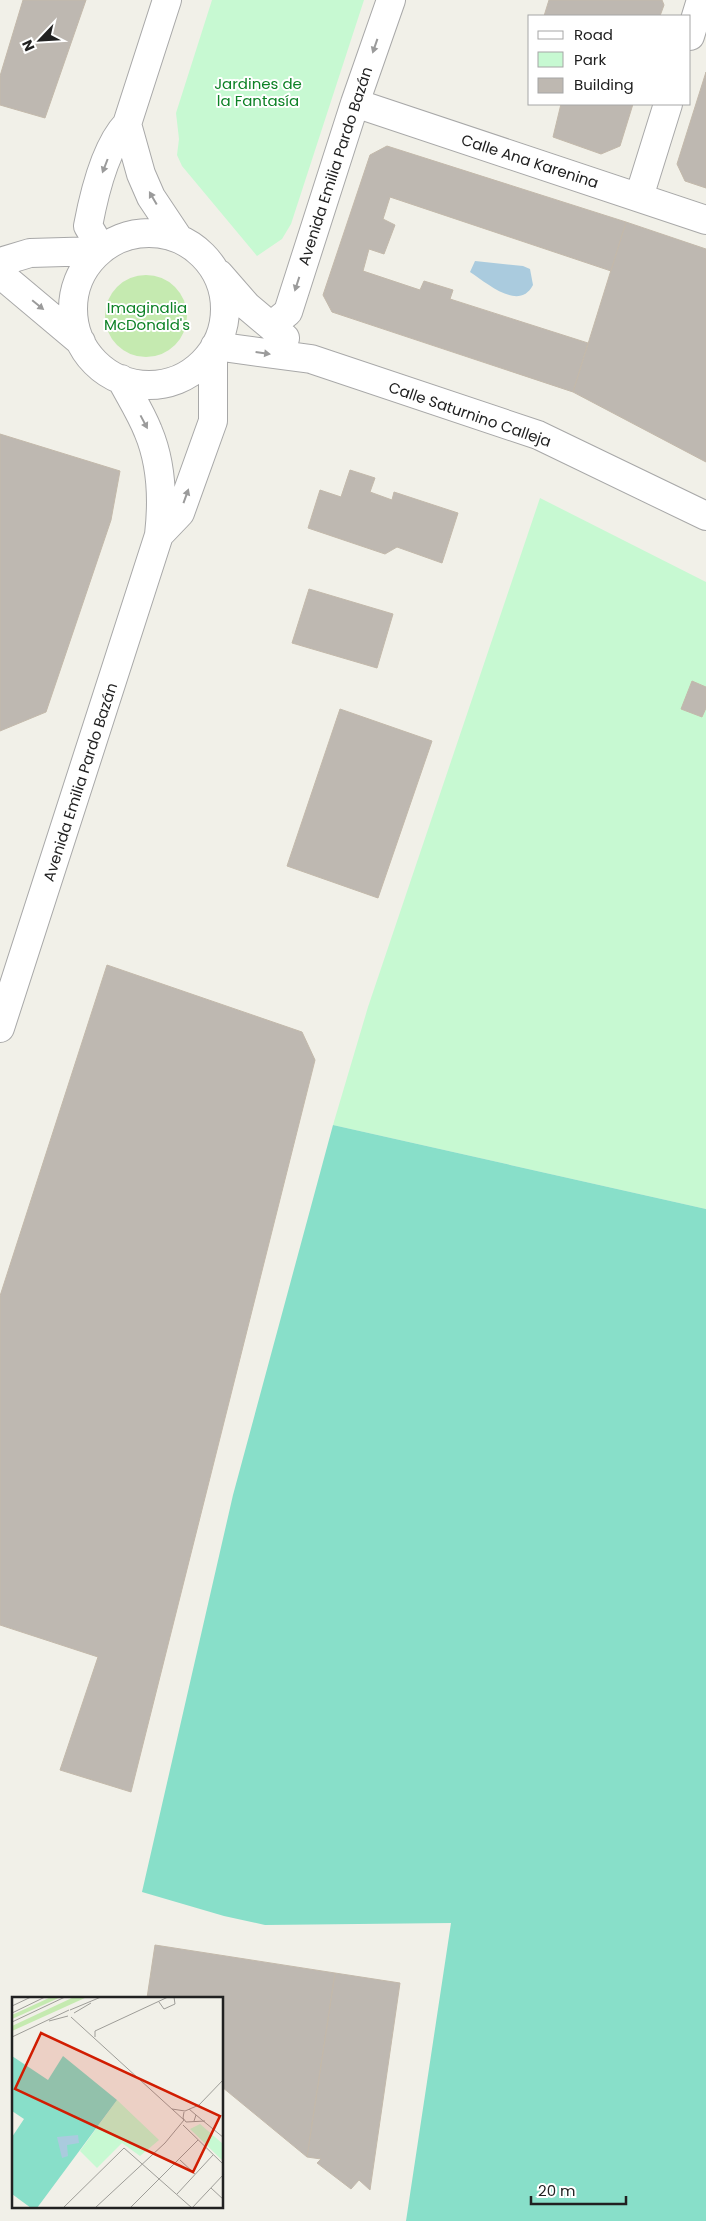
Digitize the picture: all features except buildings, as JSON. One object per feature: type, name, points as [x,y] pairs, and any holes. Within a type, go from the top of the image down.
[{"type":"street","points":[[100,250],[88,226],[94,196],[118,134],[127,124],[167,0]]},
{"type":"street","name":"Avenida Emilia Pardo Bazán","points":[[271,326],[288,312],[355,103],[391,0]]},
{"type":"street","points":[[691,33],[701,0]]},
{"type":"street","name":"Calle Ana Karenina","points":[[355,103],[706,220]]},
{"type":"street","points":[[639,198],[668,105]]},
{"type":"street","points":[[127,124],[141,174],[151,197],[179,239]]},
{"type":"street","points":[[0,274],[81,342],[98,364],[121,379],[139,384],[160,384],[180,378],[198,367],[214,348],[221,332],[225,311],[222,288],[213,268],[198,251],[179,239],[158,233],[136,234],[115,241],[100,250],[85,267],[77,285],[74,314],[81,342]]},
{"type":"street","points":[[0,262],[30,253],[100,250]]},
{"type":"street","name":"Calle Saturnino Calleja","points":[[213,268],[247,306],[311,360]]},
{"type":"street","name":"Avenida Emilia Pardo Bazán","points":[[159,535],[180,513],[213,421],[214,348]]},
{"type":"street","name":"Calle Saturnino Calleja","points":[[214,348],[311,360],[538,435],[706,516]]},
{"type":"street","name":"Avenida Emilia Pardo Bazán","points":[[0,1028],[159,535],[162,508],[161,480],[149,432],[121,379]]},
{"type":"green space","name":"Jardines de la Fantasía","points":[[212,0],[364,0],[291,224],[282,239],[257,256],[182,166],[177,155],[179,139],[176,113]]},
{"type":"green space","name":"Imaginalia McDonald's","points":[[146,275],[162,278],[175,287],[184,300],[187,316],[184,332],[175,345],[162,354],[146,357],[130,354],[117,345],[108,332],[105,316],[108,300],[117,287],[130,278]]},
{"type":"green space","points":[[540,498],[706,582],[706,1209],[333,1125],[368,1007]]},
{"type":"green space","points":[[333,1125],[706,1209],[706,2221],[406,2221],[451,1923],[265,1925],[224,1916],[142,1892],[233,1495]]},
{"type":"water","points":[[475,261],[523,266],[530,269],[533,285],[527,293],[520,296],[511,296],[503,293],[470,272]]}]
